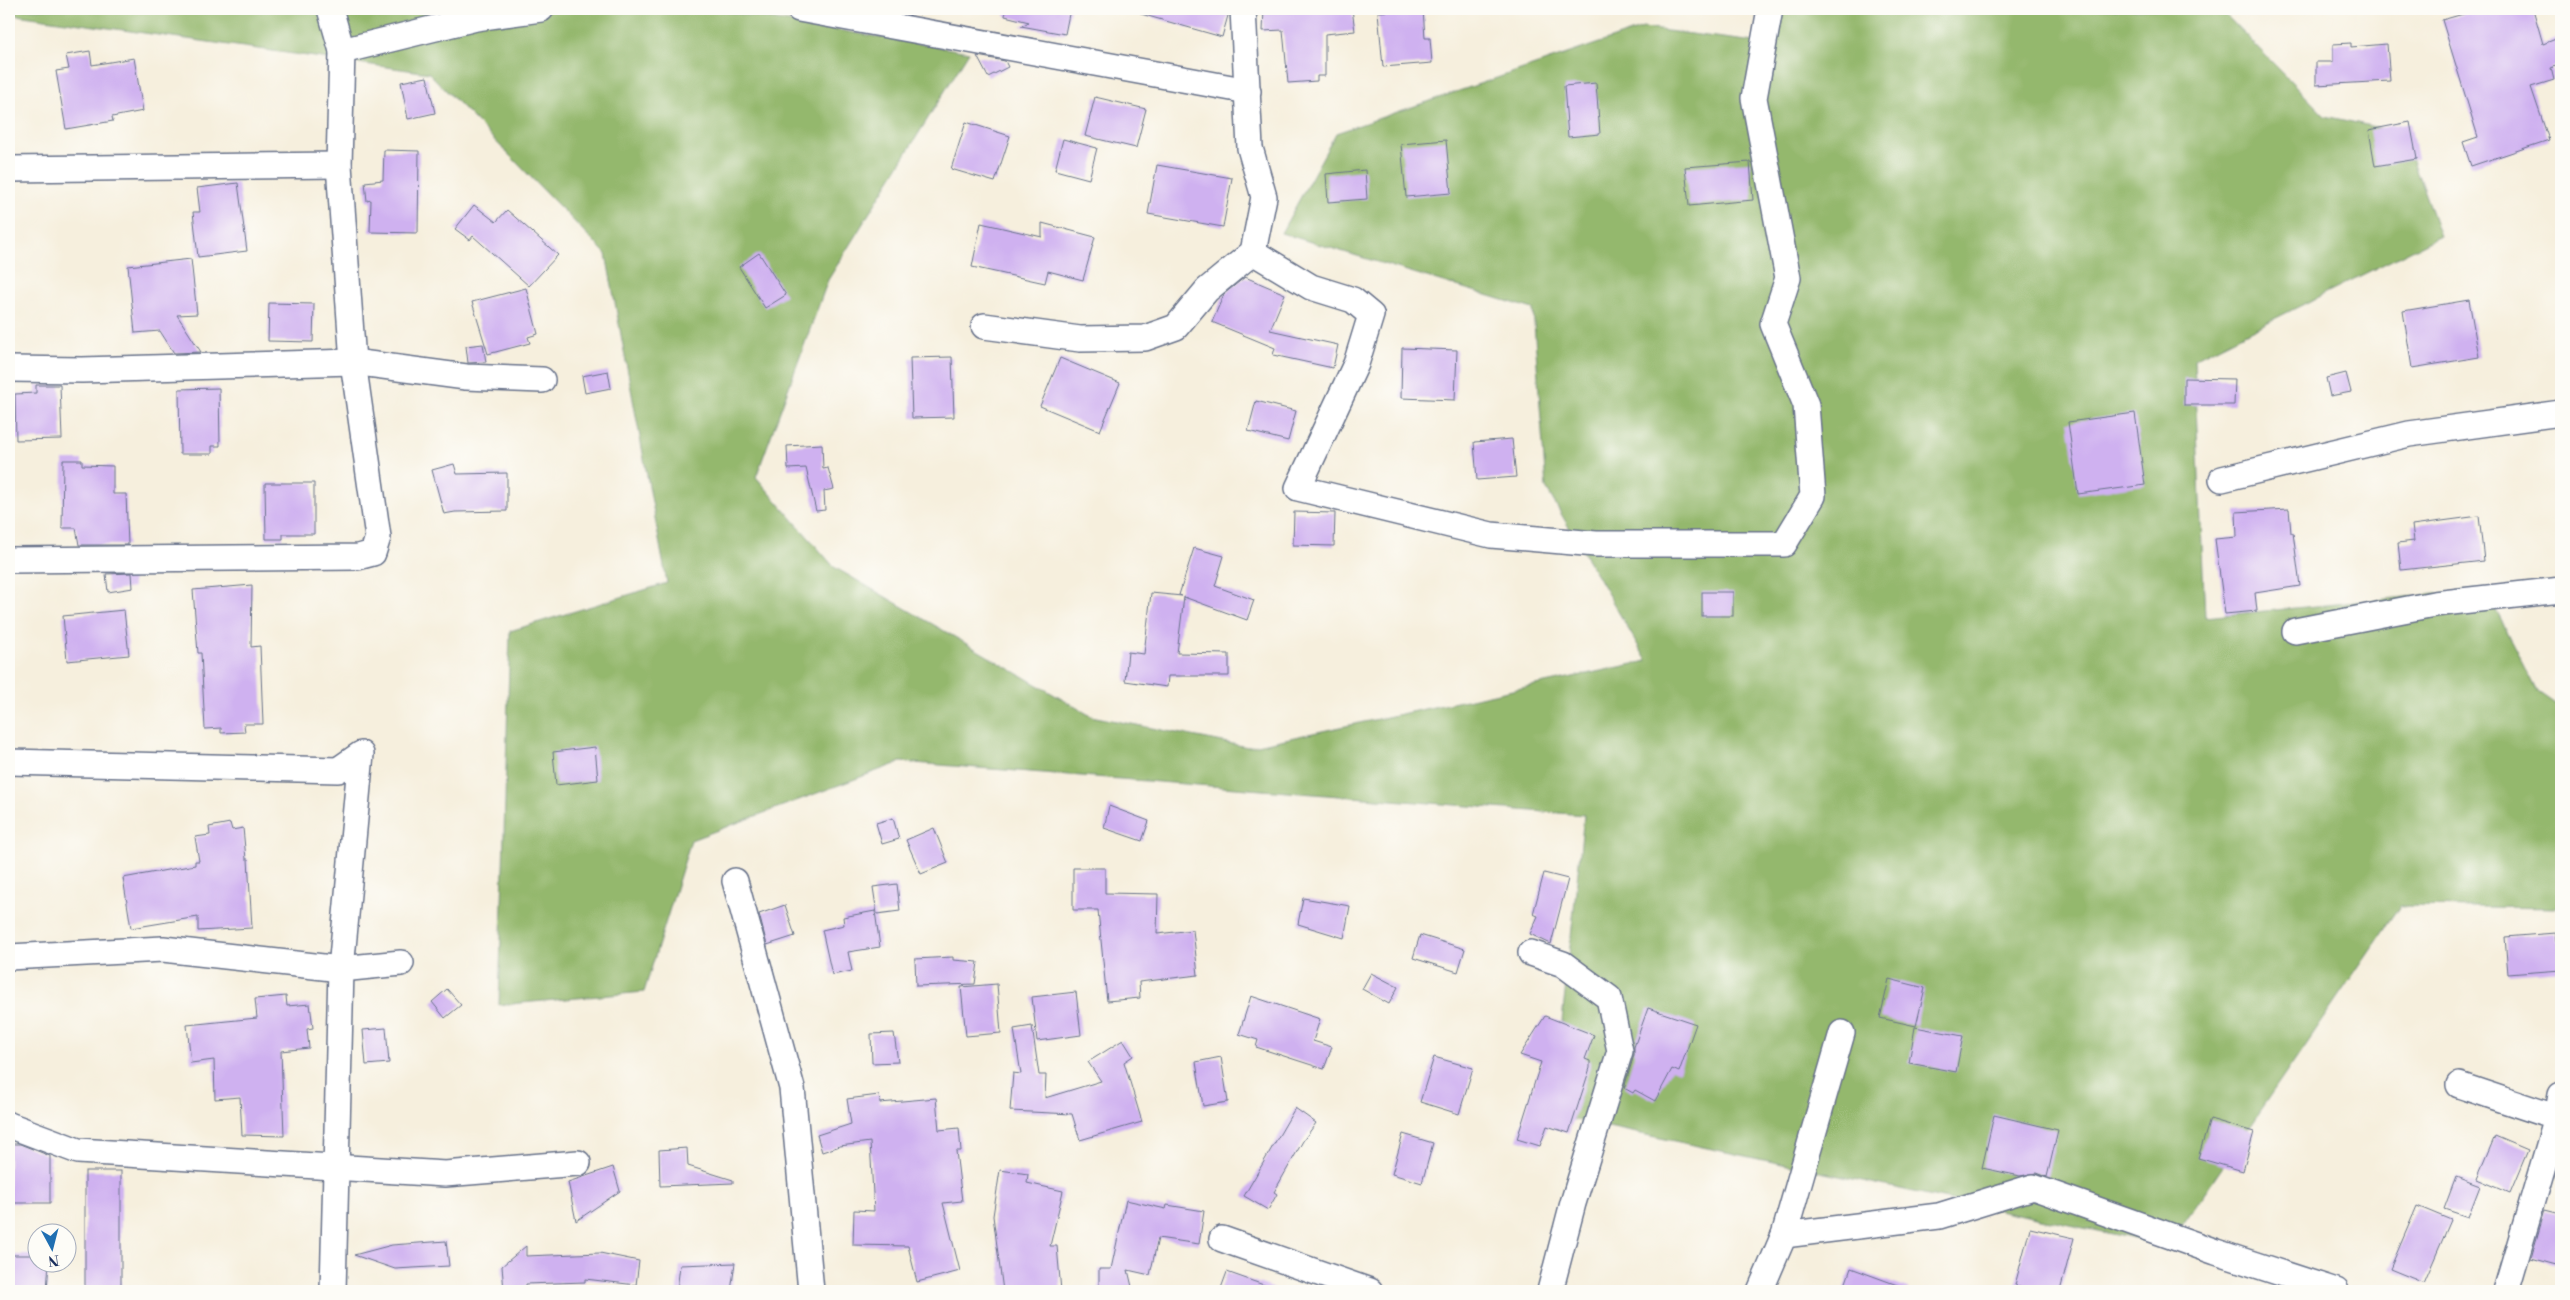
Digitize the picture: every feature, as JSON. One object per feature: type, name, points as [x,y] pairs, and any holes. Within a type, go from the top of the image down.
[{"type":"street","points":[[9,560],[358,557],[373,553],[378,537],[354,362],[339,165],[342,51],[330,9]]},
{"type":"street","points":[[342,51],[476,18],[541,9]]},
{"type":"street","points":[[798,9],[1248,91]]},
{"type":"street","points":[[984,326],[1080,339],[1145,338],[1176,327],[1207,290],[1253,252],[1264,197],[1250,148],[1243,9]]},
{"type":"street","points":[[1253,252],[1311,287],[1353,300],[1371,315],[1356,364],[1298,488],[1491,535],[1596,544],[1784,544],[1813,496],[1806,405],[1773,324],[1788,278],[1754,98],[1770,9]]},
{"type":"street","points":[[9,169],[339,165]]},
{"type":"street","points":[[9,369],[82,370],[354,362],[466,377],[542,380]]},
{"type":"street","points":[[2222,479],[2409,434],[2561,413]]},
{"type":"street","points":[[2295,630],[2434,604],[2561,590]]},
{"type":"street","points":[[9,762],[338,770],[361,754],[341,969],[333,1291]]},
{"type":"street","points":[[735,881],[792,1088],[811,1291]]},
{"type":"street","points":[[9,957],[163,950],[341,969],[401,963]]},
{"type":"street","points":[[1531,953],[1563,964],[1609,998],[1620,1051],[1573,1203],[1550,1291]]},
{"type":"street","points":[[1760,1291],[1784,1235],[1842,1033]]},
{"type":"street","points":[[2458,1085],[2560,1111],[2506,1291]]},
{"type":"street","points":[[9,1125],[78,1151],[445,1174],[578,1163]]},
{"type":"street","points":[[1784,1235],[1832,1231],[1938,1216],[2033,1187],[2216,1252],[2336,1291]]},
{"type":"street","points":[[1222,1239],[1370,1291]]},
{"type":"green space","points":[[9,9],[711,9],[969,52],[828,280],[756,477],[834,567],[1091,716],[1248,747],[1647,661],[1546,488],[1533,309],[1281,233],[1336,133],[1643,28],[1763,43],[1775,9],[2220,9],[2325,116],[2403,133],[2440,236],[2194,359],[2205,617],[2485,589],[2538,692],[2561,708],[2561,908],[2400,906],[2168,1246],[1552,1115],[1584,815],[901,762],[691,840],[644,992],[499,1005],[510,631],[667,583],[606,254],[429,73],[9,14]]},
{"type":"building","points":[[1006,9],[1070,9],[1065,34],[1021,26],[1029,22],[1005,16]]},
{"type":"building","points":[[1142,9],[1229,9],[1229,12],[1222,37],[1141,14]]},
{"type":"building","points":[[1264,9],[1352,9],[1355,31],[1325,34],[1325,76],[1317,76],[1317,81],[1288,83],[1283,30],[1263,31]]},
{"type":"building","points":[[1423,9],[1425,38],[1430,38],[1432,63],[1383,67],[1378,12]]},
{"type":"building","points":[[2481,9],[2533,9],[2543,44],[2561,37],[2561,64],[2551,68],[2554,80],[2531,87],[2549,140],[2471,166],[2463,142],[2478,137],[2442,20]]},
{"type":"building","points":[[2351,43],[2351,47],[2387,44],[2390,81],[2316,85],[2316,62],[2333,62],[2333,44]]},
{"type":"building","points":[[90,51],[92,65],[134,58],[143,111],[112,117],[113,121],[66,129],[56,71],[69,69],[66,55]]},
{"type":"building","points":[[977,56],[1005,61],[1008,67],[988,77]]},
{"type":"building","points":[[427,77],[435,113],[408,119],[401,82]]},
{"type":"building","points":[[1596,83],[1600,134],[1568,137],[1564,86]]},
{"type":"building","points":[[1095,97],[1146,109],[1136,148],[1085,136]]},
{"type":"building","points":[[966,122],[1010,136],[995,182],[951,169]]},
{"type":"building","points":[[2410,122],[2417,159],[2375,166],[2369,130]]},
{"type":"building","points":[[1063,139],[1097,148],[1089,179],[1055,170]]},
{"type":"building","points":[[1446,140],[1451,193],[1406,197],[1401,144]]},
{"type":"building","points":[[384,150],[419,151],[418,233],[370,232],[371,200],[367,201],[365,182],[383,180]]},
{"type":"building","points":[[1750,162],[1753,200],[1689,206],[1685,167]]},
{"type":"building","points":[[1157,165],[1232,178],[1223,227],[1148,214]]},
{"type":"building","points":[[1365,170],[1367,199],[1328,202],[1326,174]]},
{"type":"building","points":[[238,183],[247,251],[198,257],[193,212],[200,212],[197,188]]},
{"type":"building","points":[[474,205],[496,222],[507,210],[558,255],[529,286],[473,236],[470,240],[455,229]]},
{"type":"building","points":[[981,223],[1042,237],[1042,223],[1095,237],[1083,280],[1048,271],[1045,283],[972,267]]},
{"type":"building","points":[[759,253],[786,295],[765,308],[739,267]]},
{"type":"building","points":[[191,259],[197,314],[177,315],[201,352],[174,353],[160,331],[135,333],[128,266]]},
{"type":"building","points":[[1245,277],[1285,294],[1270,330],[1338,345],[1333,368],[1273,355],[1275,348],[1212,322],[1224,294]]},
{"type":"building","points":[[526,288],[538,334],[528,337],[530,343],[488,354],[472,302]]},
{"type":"building","points":[[2469,300],[2479,357],[2412,368],[2403,311]]},
{"type":"building","points":[[269,303],[314,304],[313,342],[268,341]]},
{"type":"building","points":[[483,344],[486,362],[468,363],[466,346]]},
{"type":"building","points":[[1402,348],[1457,350],[1455,400],[1401,398]]},
{"type":"building","points":[[952,357],[954,417],[912,418],[910,358]]},
{"type":"building","points":[[1060,358],[1120,383],[1100,431],[1040,406]]},
{"type":"building","points":[[608,371],[611,388],[585,393],[582,376]]},
{"type":"building","points":[[2346,373],[2351,392],[2330,396],[2326,378]]},
{"type":"building","points":[[2184,378],[2235,379],[2234,405],[2184,405]]},
{"type":"building","points":[[36,385],[60,385],[62,439],[16,440],[15,394],[36,393]]},
{"type":"building","points":[[219,388],[220,446],[212,446],[212,454],[180,454],[179,389]]},
{"type":"building","points":[[1256,401],[1296,411],[1288,441],[1248,431]]},
{"type":"building","points":[[2135,413],[2145,485],[2078,494],[2068,422]]},
{"type":"building","points":[[1512,439],[1516,477],[1477,480],[1474,442]]},
{"type":"building","points":[[822,444],[823,469],[828,468],[834,489],[824,491],[825,510],[816,511],[806,468],[788,469],[787,446]]},
{"type":"building","points":[[63,460],[82,460],[82,465],[113,466],[113,494],[126,494],[128,545],[79,545],[76,528],[62,528]]},
{"type":"building","points":[[454,464],[457,474],[507,473],[507,511],[444,514],[432,470]]},
{"type":"building","points":[[265,483],[314,483],[314,534],[283,534],[283,539],[266,539]]},
{"type":"building","points":[[2289,509],[2300,586],[2255,593],[2257,611],[2225,614],[2215,539],[2237,537],[2236,512]]},
{"type":"building","points":[[1294,512],[1335,513],[1334,546],[1293,545]]},
{"type":"building","points":[[2479,516],[2484,561],[2401,570],[2398,543],[2414,541],[2412,525]]},
{"type":"building","points":[[1194,548],[1224,556],[1215,586],[1254,600],[1247,620],[1184,597],[1177,653],[1229,654],[1229,676],[1168,676],[1167,687],[1125,681],[1128,652],[1144,654],[1151,593],[1182,596],[1179,595]]},
{"type":"building","points":[[132,573],[133,588],[108,592],[106,574]]},
{"type":"building","points":[[252,585],[251,647],[260,646],[263,724],[244,724],[245,732],[221,733],[221,728],[205,729],[201,653],[198,653],[193,590]]},
{"type":"building","points":[[1702,592],[1733,592],[1733,616],[1702,616]]},
{"type":"building","points":[[124,610],[129,655],[67,661],[63,616]]},
{"type":"building","points":[[595,747],[598,780],[556,785],[553,752]]},
{"type":"building","points":[[1109,806],[1149,821],[1142,841],[1104,828]]},
{"type":"building","points":[[893,818],[899,839],[882,844],[876,823]]},
{"type":"building","points":[[230,823],[232,830],[243,828],[246,859],[248,859],[252,928],[198,931],[198,917],[131,928],[123,878],[195,865],[195,861],[199,861],[195,837],[210,835],[209,827]]},
{"type":"building","points":[[934,828],[948,863],[921,874],[906,840]]},
{"type":"building","points":[[1073,868],[1105,868],[1105,893],[1158,894],[1157,934],[1193,930],[1198,975],[1139,982],[1140,998],[1107,1001],[1098,910],[1073,910]]},
{"type":"building","points":[[1544,873],[1568,879],[1551,944],[1530,934],[1538,916],[1533,914]]},
{"type":"building","points":[[897,884],[900,911],[877,914],[873,887]]},
{"type":"building","points":[[1303,898],[1350,906],[1344,938],[1298,924]]},
{"type":"building","points":[[785,905],[795,936],[767,945],[759,914]]},
{"type":"building","points":[[875,911],[880,947],[848,952],[852,971],[832,975],[822,930],[844,925],[843,917]]},
{"type":"building","points":[[2555,933],[2556,941],[2561,940],[2561,970],[2508,974],[2505,937]]},
{"type":"building","points":[[1420,935],[1465,949],[1458,972],[1413,958]]},
{"type":"building","points":[[953,957],[953,960],[978,962],[975,984],[916,986],[915,959]]},
{"type":"building","points":[[1371,973],[1398,987],[1389,1004],[1362,989]]},
{"type":"building","points":[[1889,979],[1925,988],[1916,1026],[1880,1018]]},
{"type":"building","points":[[997,984],[1001,1033],[966,1036],[961,987]]},
{"type":"building","points":[[447,989],[461,1005],[445,1018],[432,1002]]},
{"type":"building","points":[[1076,992],[1081,1035],[1037,1041],[1032,997]]},
{"type":"building","points":[[286,996],[287,1006],[310,1004],[313,1028],[307,1029],[309,1048],[281,1051],[284,1136],[242,1135],[240,1097],[215,1099],[214,1060],[191,1063],[187,1025],[257,1018],[255,999]]},
{"type":"building","points":[[1251,996],[1320,1019],[1313,1041],[1332,1047],[1324,1069],[1256,1047],[1258,1040],[1239,1034]]},
{"type":"building","points":[[1648,1008],[1696,1024],[1679,1072],[1672,1069],[1655,1101],[1635,1090],[1633,1093],[1624,1088],[1634,1055],[1634,1047]]},
{"type":"building","points":[[1545,1016],[1594,1035],[1585,1059],[1590,1061],[1590,1068],[1569,1133],[1547,1126],[1540,1146],[1517,1139],[1541,1062],[1520,1055]]},
{"type":"building","points":[[1032,1026],[1039,1075],[1046,1075],[1045,1098],[1101,1081],[1088,1062],[1123,1040],[1133,1056],[1124,1062],[1142,1122],[1080,1140],[1072,1114],[1010,1111],[1013,1073],[1021,1074],[1014,1029]]},
{"type":"building","points":[[1915,1027],[1963,1036],[1956,1072],[1909,1063]]},
{"type":"building","points":[[386,1028],[389,1063],[366,1065],[363,1030]]},
{"type":"building","points":[[894,1033],[898,1062],[872,1063],[871,1034]]},
{"type":"building","points":[[1221,1057],[1228,1102],[1203,1106],[1196,1062]]},
{"type":"building","points":[[1434,1057],[1473,1068],[1459,1114],[1420,1102]]},
{"type":"building","points":[[879,1095],[880,1103],[936,1098],[939,1130],[959,1128],[961,1151],[956,1151],[962,1201],[943,1203],[960,1271],[917,1282],[908,1246],[853,1245],[854,1210],[874,1211],[870,1142],[840,1146],[822,1152],[817,1135],[851,1124],[847,1099]]},
{"type":"building","points":[[1295,1108],[1316,1123],[1303,1141],[1274,1192],[1277,1194],[1268,1210],[1244,1196]]},
{"type":"building","points":[[1994,1115],[2058,1130],[2047,1177],[2037,1173],[2020,1176],[1982,1168]]},
{"type":"building","points":[[2210,1119],[2254,1132],[2243,1171],[2198,1158]]},
{"type":"building","points":[[1403,1134],[1433,1143],[1422,1183],[1392,1174]]},
{"type":"building","points":[[2495,1136],[2528,1150],[2510,1193],[2477,1179]]},
{"type":"building","points":[[9,1144],[20,1144],[50,1156],[50,1203],[9,1203]]},
{"type":"building","points":[[687,1148],[688,1166],[733,1180],[733,1183],[660,1186],[659,1150]]},
{"type":"building","points":[[613,1167],[620,1191],[576,1221],[568,1182]]},
{"type":"building","points":[[1000,1170],[1028,1174],[1027,1183],[1063,1191],[1050,1246],[1057,1246],[1061,1291],[1003,1291],[993,1216]]},
{"type":"building","points":[[85,1171],[121,1171],[121,1291],[85,1291]]},
{"type":"building","points":[[2456,1177],[2480,1186],[2468,1217],[2444,1209]]},
{"type":"building","points":[[1126,1200],[1166,1209],[1167,1205],[1204,1211],[1199,1244],[1158,1238],[1150,1275],[1128,1270],[1133,1291],[1099,1291],[1099,1269],[1111,1269]]},
{"type":"building","points":[[2417,1206],[2451,1220],[2424,1283],[2390,1269]]},
{"type":"building","points":[[2545,1210],[2561,1214],[2561,1266],[2531,1258]]},
{"type":"building","points":[[2030,1228],[2074,1238],[2060,1291],[2039,1291],[2015,1285]]},
{"type":"building","points":[[446,1241],[449,1266],[395,1269],[354,1255],[392,1245]]},
{"type":"building","points":[[526,1246],[526,1256],[600,1253],[639,1261],[636,1285],[585,1279],[585,1282],[526,1284],[526,1291],[504,1291],[502,1266]]},
{"type":"building","points":[[9,1255],[28,1255],[28,1272],[48,1272],[47,1291],[9,1291]]},
{"type":"building","points":[[735,1263],[731,1291],[677,1291],[680,1265]]},
{"type":"building","points":[[1851,1268],[1908,1289],[1908,1291],[1843,1291]]},
{"type":"building","points":[[1227,1272],[1275,1289],[1274,1291],[1220,1291]]}]
